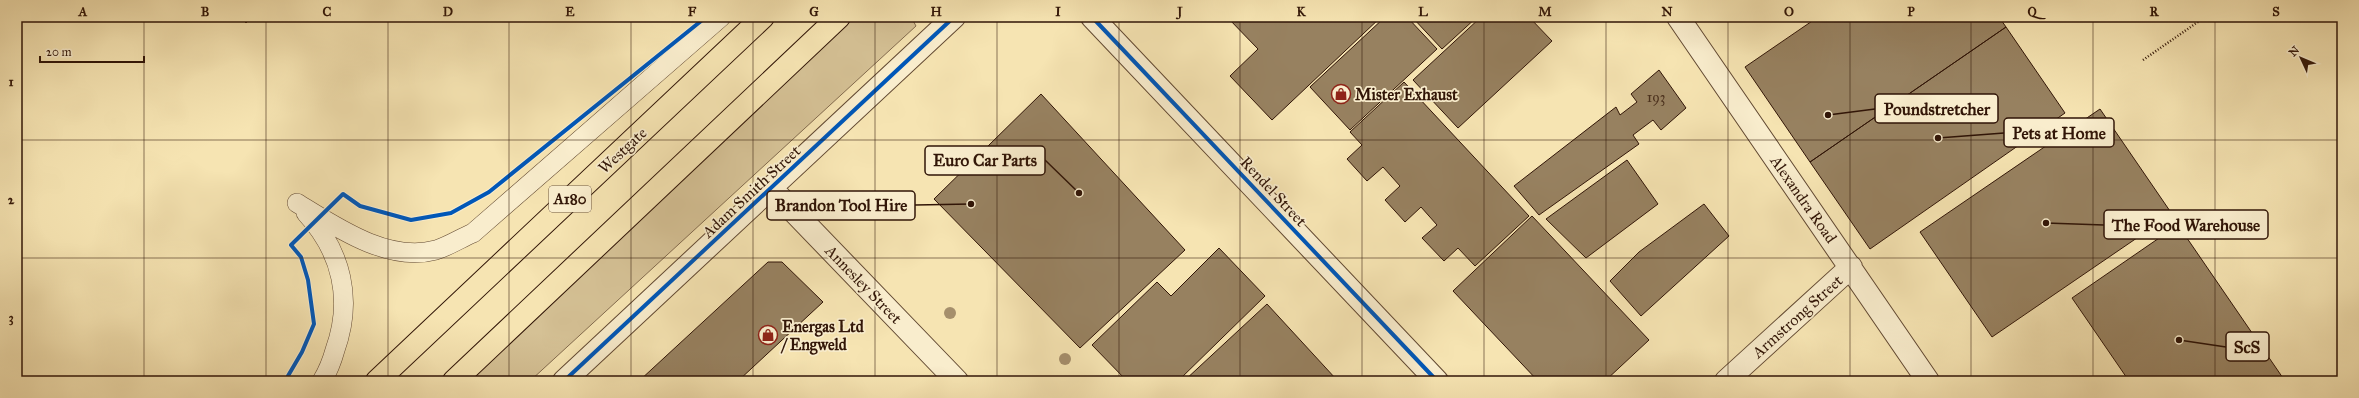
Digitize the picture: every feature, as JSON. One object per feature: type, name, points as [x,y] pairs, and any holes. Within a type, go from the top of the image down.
[{"type":"highway","name":"Westgate","points":[[377,381],[763,17]]},
{"type":"highway","points":[[454,381],[839,17]]},
{"type":"street","name":"Adam Smith Street","points":[[564,381],[954,17]]},
{"type":"street","name":"Rendel Street","points":[[1092,17],[1437,381]]},
{"type":"street","name":"Alexandra Road","points":[[1678,17],[1928,381]]},
{"type":"street","name":"Annesley Street","points":[[771,188],[957,381]]},
{"type":"street","name":"Armstrong Street","points":[[1726,381],[1851,267]]},
{"type":"lane","points":[[322,381],[328,373],[342,332],[344,292],[335,255],[314,222],[297,203],[353,236],[397,252],[436,250],[473,233],[721,17]]},
{"type":"path","points":[[2143,60],[2205,17]]},
{"type":"shaded area","points":[[855,17],[911,17],[916,26],[530,381],[467,381]]},
{"type":"building","points":[[240,17],[252,17],[246,23]]},
{"type":"building","points":[[1227,17],[1381,17],[1272,120],[1230,76],[1258,49]]},
{"type":"building","points":[[1385,17],[1407,17],[1437,49],[1350,130],[1310,87]]},
{"type":"building","points":[[1412,17],[1477,17],[1442,49]]},
{"type":"building","points":[[1481,17],[1529,17],[1552,41],[1458,128],[1413,80]]},
{"type":"building","points":[[1818,17],[1999,17],[2006,27],[1810,162],[1745,67]]},
{"type":"building","points":[[2006,27],[2065,113],[1870,249],[1810,162]]},
{"type":"building","points":[[1659,70],[1686,108],[1661,130],[1653,120],[1633,135],[1639,144],[1539,215],[1514,186],[1616,107],[1620,115],[1637,102],[1631,94]]},
{"type":"building","points":[[1404,82],[1529,216],[1475,266],[1458,248],[1444,261],[1422,238],[1437,225],[1421,207],[1405,222],[1385,200],[1400,186],[1383,167],[1367,181],[1347,159],[1362,145],[1350,132]]},
{"type":"building","points":[[1041,94],[1185,250],[1080,348],[934,199]]},
{"type":"building","points":[[2100,109],[2172,214],[1992,337],[1920,232]]},
{"type":"building","points":[[1627,160],[1658,204],[1586,258],[1546,219]]},
{"type":"building","points":[[1704,204],[1729,236],[1641,316],[1610,281],[1639,252]]},
{"type":"building","points":[[1532,216],[1649,340],[1605,381],[1538,381],[1453,291]]},
{"type":"building","points":[[2178,225],[2285,381],[2129,381],[2072,298]]},
{"type":"building","points":[[1219,248],[1265,296],[1178,381],[1127,381],[1092,345],[1157,282],[1171,296]]},
{"type":"building","points":[[768,262],[782,262],[823,302],[738,381],[639,381]]},
{"type":"building","points":[[1267,304],[1336,379],[1334,381],[1184,381]]},
{"type":"cycle path","points":[[285,381],[302,352],[314,324],[308,280],[301,257],[291,245],[343,194],[360,206],[411,220],[451,213],[489,192],[706,17]]},
{"type":"cycle path","points":[[564,381],[954,17]]},
{"type":"cycle path","points":[[1092,17],[1437,381]]},
{"type":"place","name":"Mister Exhaust","points":[[1341,94]]},
{"type":"place","name":"Poundstretcher","points":[[1828,115]]},
{"type":"place","name":"Pets at Home","points":[[1938,138]]},
{"type":"place","name":"Euro Car Parts","points":[[1079,193]]},
{"type":"place","name":"Brandon Tool Hire","points":[[971,204]]},
{"type":"place","name":"The Food Warehouse","points":[[2046,223]]},
{"type":"place","name":"Energas Ltd / Engweld","points":[[768,335]]},
{"type":"place","name":"ScS","points":[[2179,340]]}]
